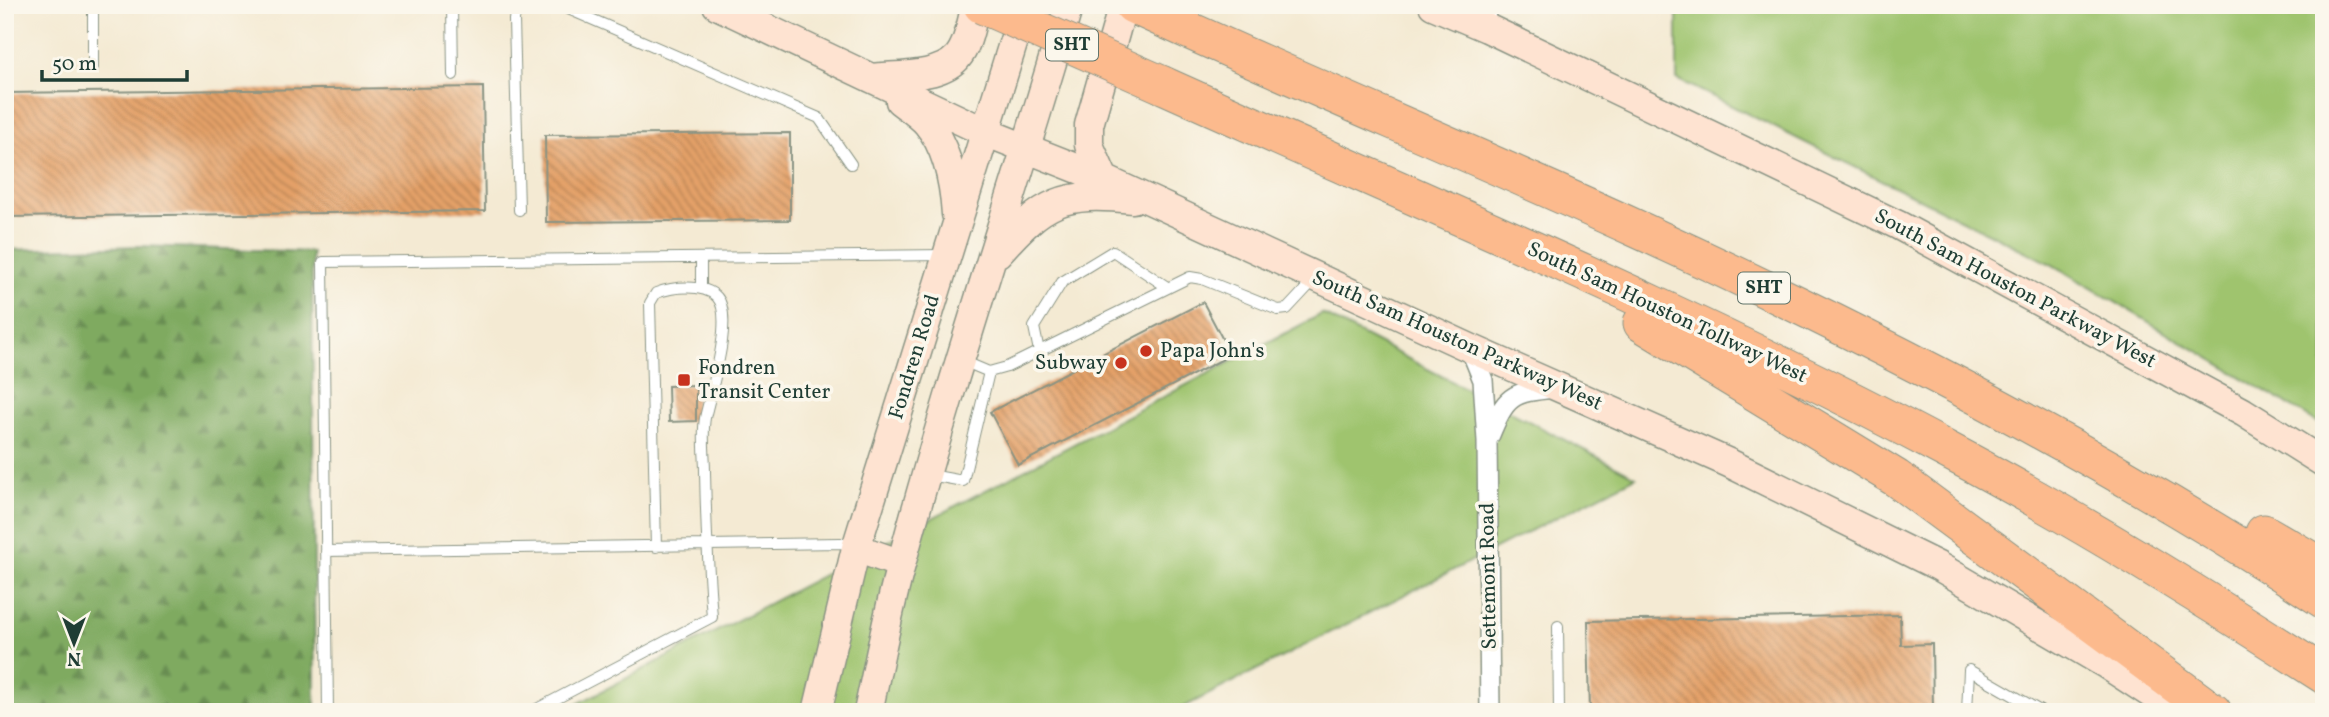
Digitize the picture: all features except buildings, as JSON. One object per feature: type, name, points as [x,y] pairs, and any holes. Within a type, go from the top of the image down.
[{"type":"highway","name":"South Sam Houston Tollway West","points":[[982,5],[1475,224],[1785,368],[1948,450],[2144,562],[2324,676]]},
{"type":"highway","name":"SHT","points":[[1133,5],[1634,228],[1894,353],[2030,425],[2197,520],[2324,600]]},
{"type":"highway","points":[[1475,224],[1785,408],[1896,478],[2213,712]]},
{"type":"highway","points":[[1894,353],[2169,484],[2324,568]]},
{"type":"main road","name":"South Sam Houston Parkway West","points":[[717,5],[985,132],[1104,179],[1470,348],[1729,463],[1938,566],[2153,700],[2179,712]]},
{"type":"main road","points":[[871,78],[940,70],[957,57],[967,40],[976,5]]},
{"type":"main road","name":"Fondren Road","points":[[817,712],[856,548],[1025,5]]},
{"type":"main road","name":"Fondren Road","points":[[868,712],[901,564],[926,474],[1028,148],[1069,5]]},
{"type":"main road","points":[[1104,179],[1088,145],[1088,125],[1123,5]]},
{"type":"main road","name":"South Sam Houston Parkway West","points":[[1433,5],[1486,16],[1898,225],[2243,412],[2324,463]]},
{"type":"main road","points":[[871,78],[926,122],[942,149],[950,174],[957,221]]},
{"type":"main road","points":[[992,261],[1025,223],[1059,201],[1074,197],[1103,196],[1151,201]]},
{"type":"main road","points":[[856,548],[901,564]]},
{"type":"street","name":"Settemont Road","points":[[1470,348],[1483,380],[1487,441],[1490,712]]},
{"type":"street","name":"Settemont Road","points":[[1487,441],[1505,401],[1529,390],[1559,387]]},
{"type":"lane","points":[[93,5],[93,68]]},
{"type":"lane","points":[[452,5],[453,75]]},
{"type":"lane","points":[[517,5],[514,20],[519,210]]},
{"type":"lane","points":[[559,5],[819,118],[851,164]]},
{"type":"lane","points":[[1039,351],[1034,327],[1062,282],[1113,251],[1167,287]]},
{"type":"lane","points":[[328,712],[323,262],[946,255]]},
{"type":"lane","points":[[701,258],[701,289]]},
{"type":"lane","points":[[960,360],[989,372],[1007,367],[1189,277],[1202,279],[1278,310],[1287,309],[1317,277]]},
{"type":"lane","points":[[531,712],[712,617],[707,547],[704,421],[723,348],[722,307],[717,297],[701,289],[667,288],[656,293],[650,303],[656,547]]},
{"type":"lane","points":[[926,474],[963,481],[989,372]]},
{"type":"lane","points":[[326,551],[841,543],[856,548]]},
{"type":"lane","points":[[1558,626],[1559,712]]},
{"type":"lane","points":[[1968,712],[1969,670],[2042,712]]},
{"type":"green space","points":[[1677,5],[2324,5],[2324,426],[2051,264],[1677,79]]},
{"type":"green space","points":[[141,246],[312,252],[315,712],[5,712],[5,250]]},
{"type":"green space","points":[[1322,314],[1636,477],[1174,712],[562,712]]},
{"type":"place","name":"Papa John's","points":[[1146,351]]},
{"type":"place","name":"Subway","points":[[1121,363]]},
{"type":"place","name":"Fondren Transit Center","points":[[684,380]]}]
